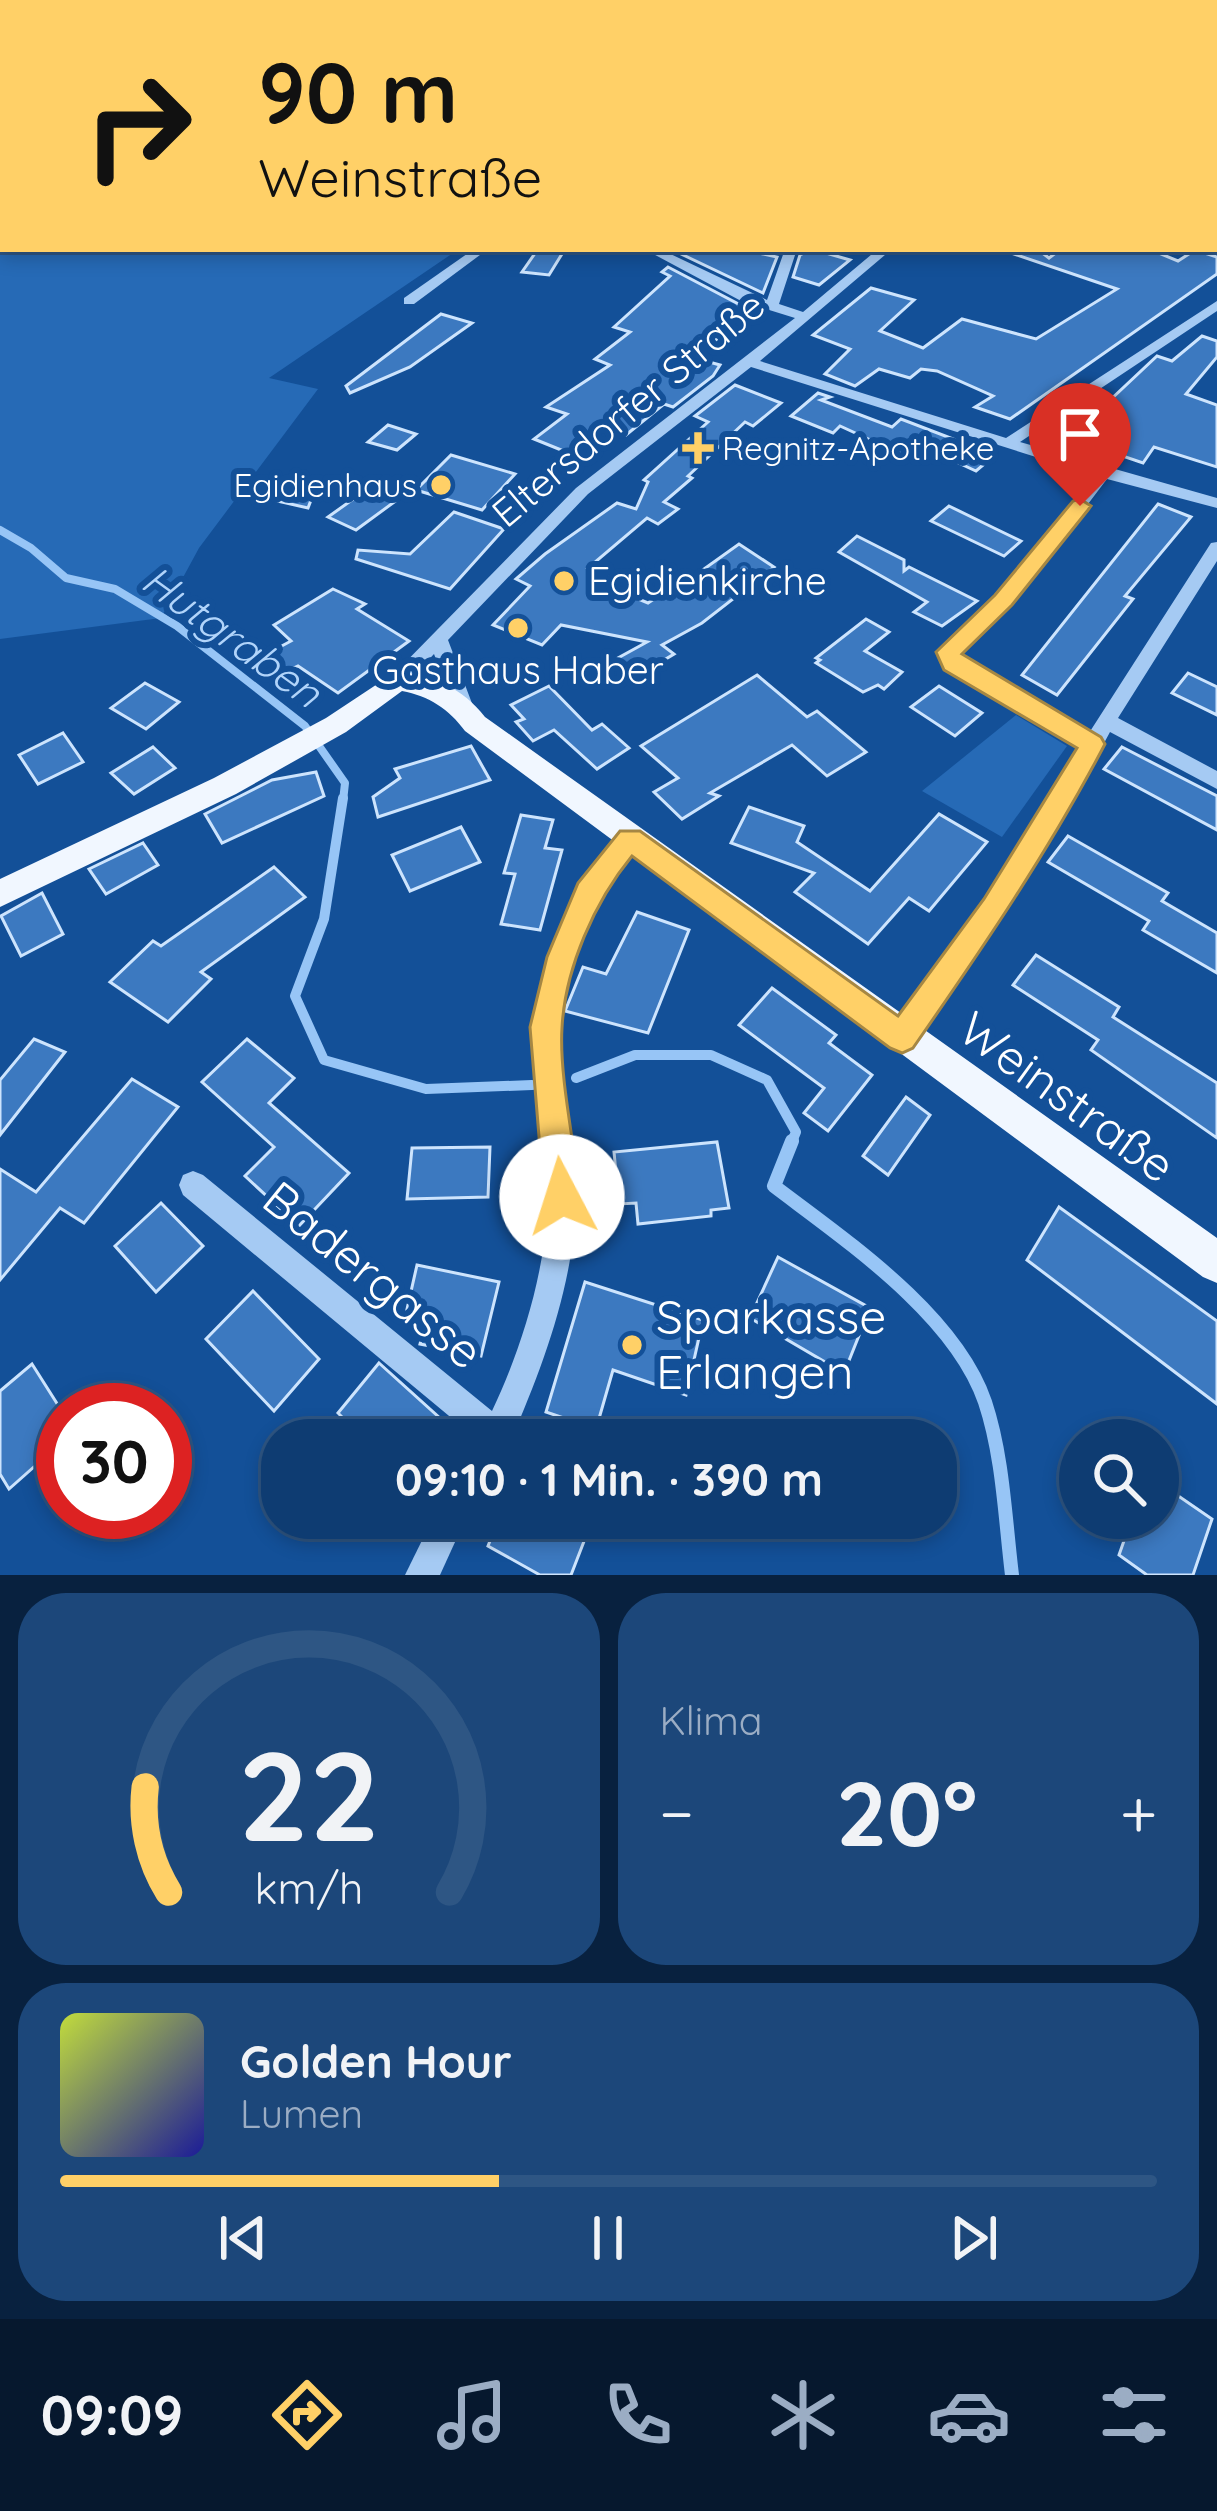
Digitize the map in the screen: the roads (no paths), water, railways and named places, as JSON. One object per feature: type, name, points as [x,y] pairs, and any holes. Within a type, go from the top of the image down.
[{"type":"main road","name":"Weinstraße","points":[[394,685],[436,713],[469,715],[902,1038],[1217,1263]]},
{"type":"main road","name":"Eltersdorfer Straße","points":[[0,894],[299,746],[394,685]]},
{"type":"street","points":[[410,301],[478,252]]},
{"type":"street","points":[[656,252],[748,298],[806,317]]},
{"type":"street","points":[[772,304],[789,252]]},
{"type":"street","name":"Eltersdorfer Straße","points":[[394,685],[582,491],[882,252]]},
{"type":"street","points":[[1010,442],[1217,305]]},
{"type":"street","points":[[1198,314],[1217,322]]},
{"type":"street","points":[[749,362],[1103,473],[1217,503]]},
{"type":"street","points":[[1092,744],[953,664],[949,652],[1044,554],[1103,473]]},
{"type":"street","points":[[902,1038],[994,908],[1217,547]]},
{"type":"street","points":[[438,639],[469,715]]},
{"type":"street","points":[[1106,721],[1217,781]]},
{"type":"street","points":[[503,1419],[526,1366],[551,1267],[562,1197],[546,1027],[563,957],[592,883],[630,838]]},
{"type":"street","name":"Badergasse","points":[[193,1185],[473,1419]]},
{"type":"street","points":[[422,1575],[440,1539]]},
{"type":"waterway","name":"Hutgraben","points":[[0,530],[31,548],[66,578],[115,589],[177,626],[305,726],[345,783],[343,801]]},
{"type":"waterway","name":"Hutgraben","points":[[343,798],[324,919],[295,996],[324,1060],[426,1089],[532,1085]]},
{"type":"waterway","name":"Hutgraben","points":[[576,1078],[635,1055],[711,1055],[767,1080],[796,1132],[791,1144]]},
{"type":"waterway","name":"Hutgraben","points":[[792,1141],[774,1186],[895,1281],[924,1309],[970,1370],[996,1444],[1012,1575]]},
{"type":"place","name":"Regnitz-Apotheke","points":[[698,448]]},
{"type":"place","name":"Egidienhaus","points":[[441,485]]},
{"type":"place","name":"Egidienkirche","points":[[564,581]]},
{"type":"place","name":"Gasthaus Haber","points":[[518,628]]},
{"type":"place","name":"Sparkasse Erlangen","points":[[632,1345]]}]
